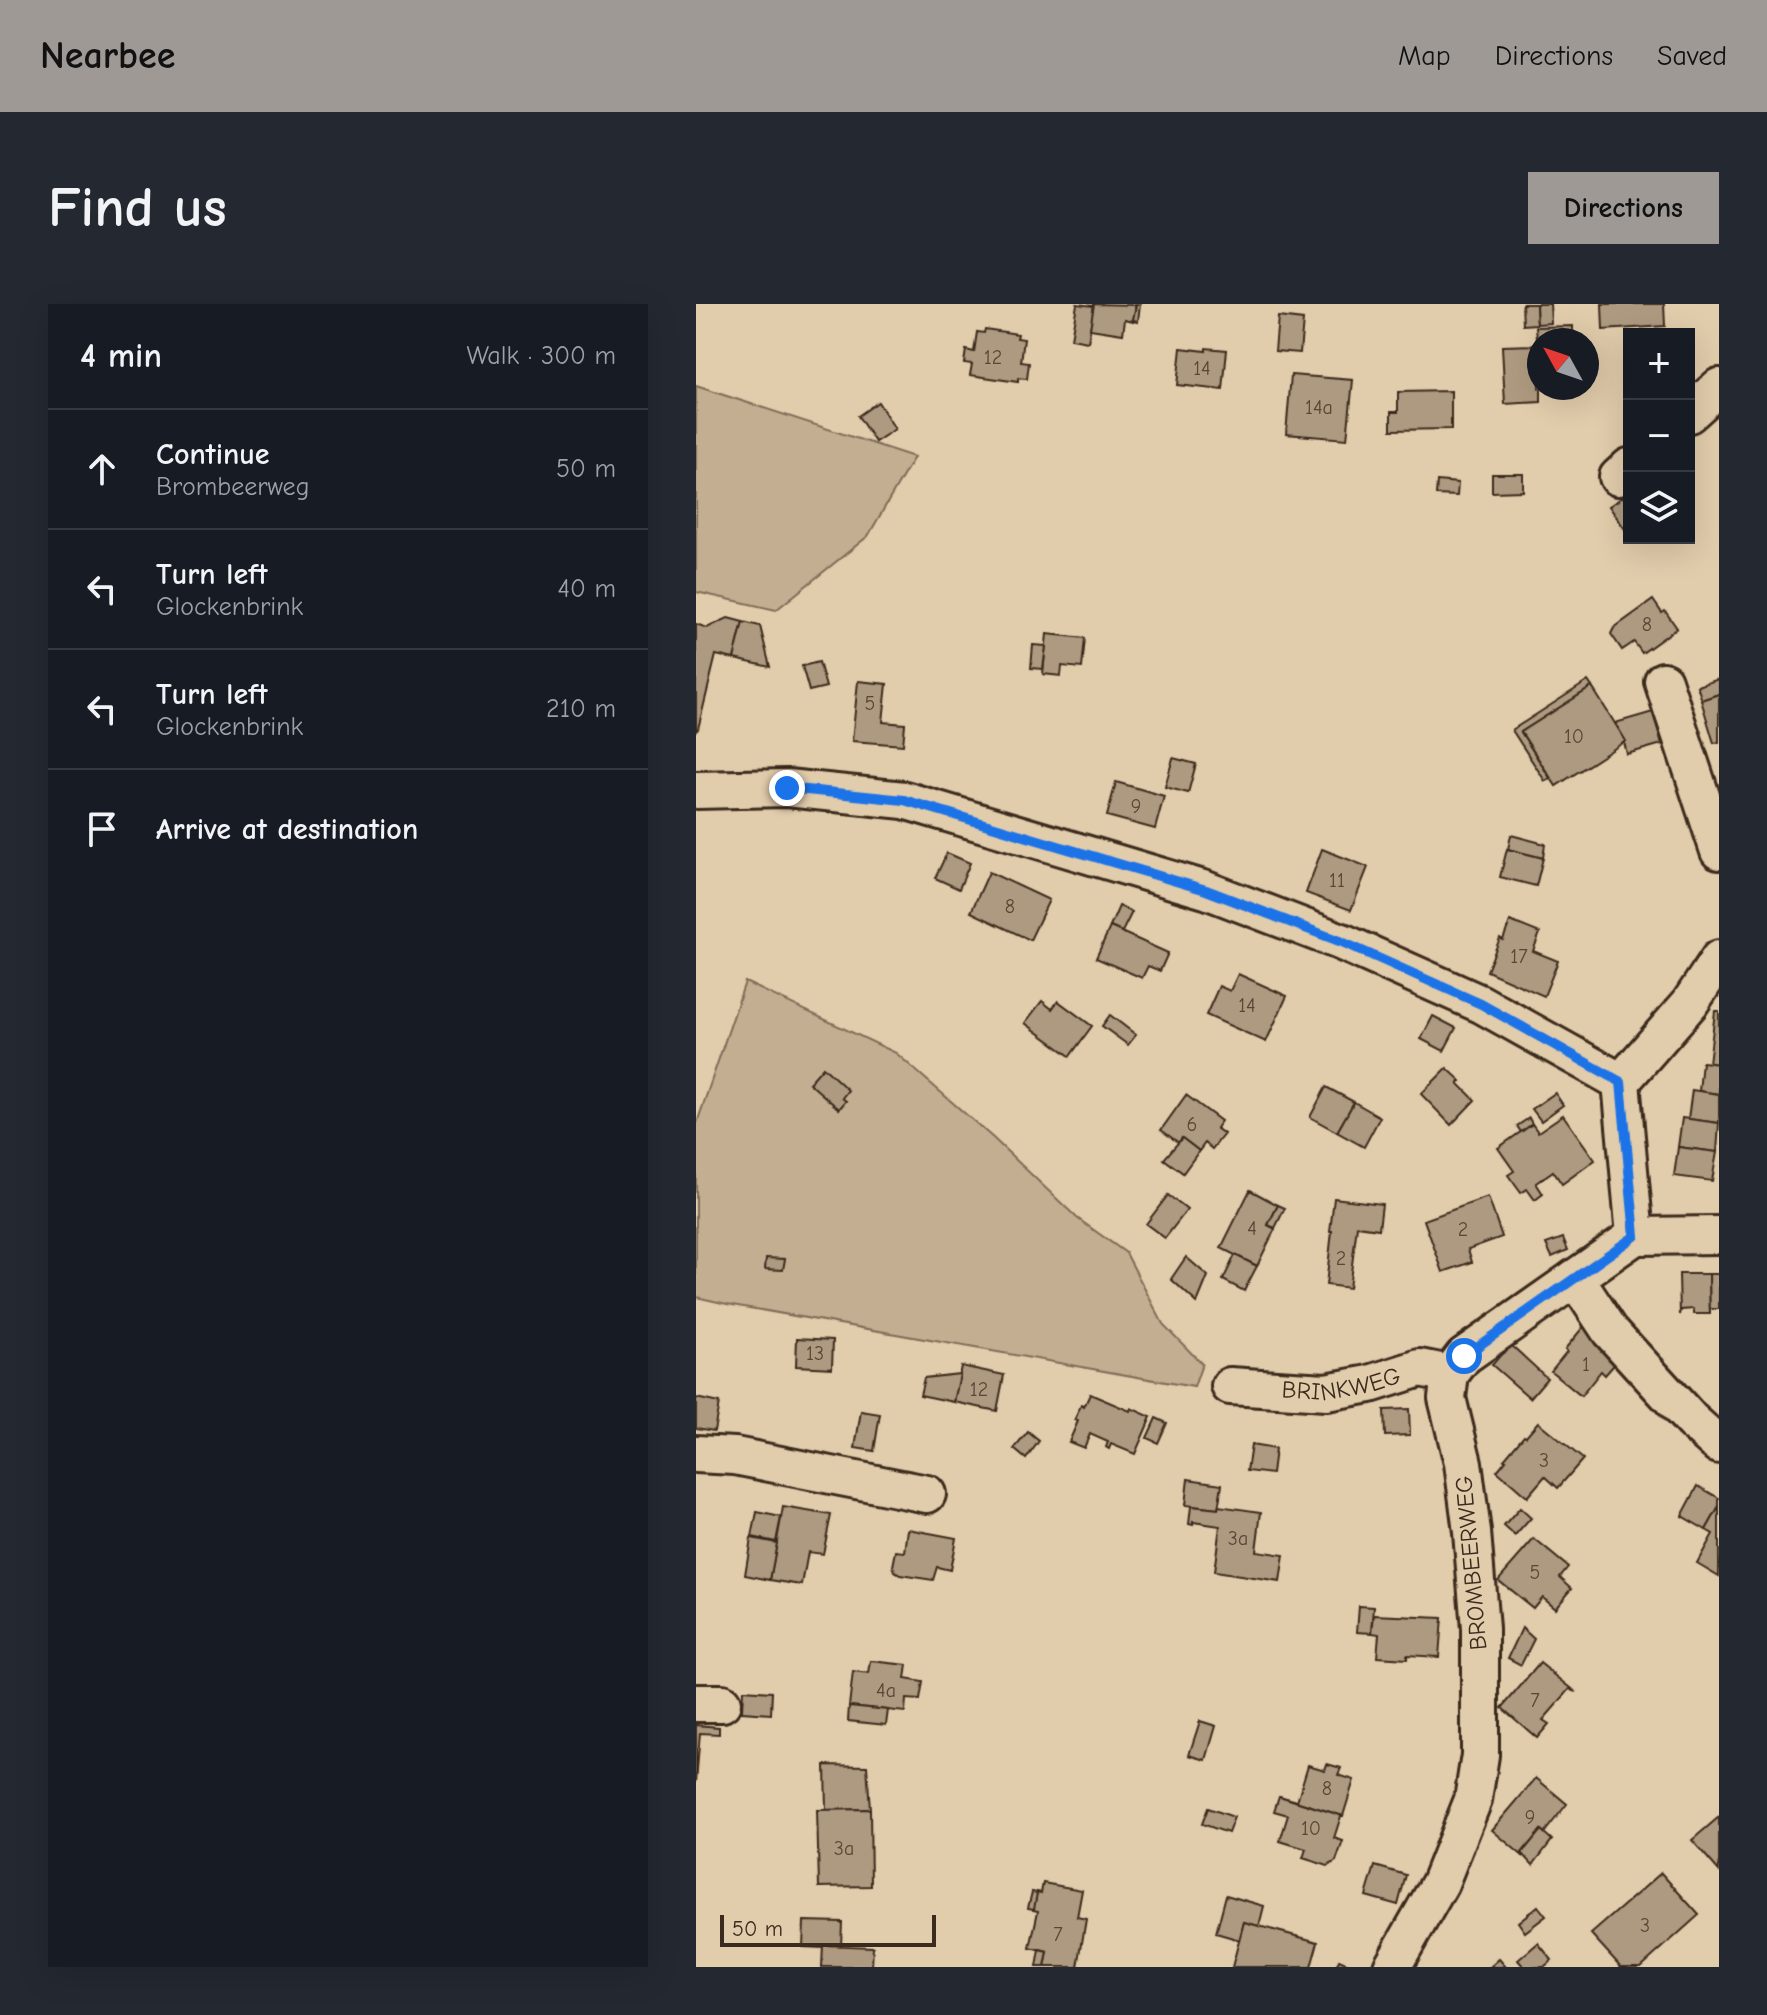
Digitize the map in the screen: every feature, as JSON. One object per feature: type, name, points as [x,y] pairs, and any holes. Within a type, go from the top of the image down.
[{"type":"street","points":[[1695,409],[1719,387]]},
{"type":"street","points":[[1663,681],[1719,851]]},
{"type":"street","points":[[696,790],[787,788],[904,800],[1206,890],[1342,942],[1481,1004],[1621,1082]]},
{"type":"street","points":[[1635,1236],[1621,1082],[1690,1003],[1719,959]]},
{"type":"street","points":[[1450,1374],[1464,1356],[1635,1236],[1719,1235]]},
{"type":"street","points":[[1575,1278],[1610,1331],[1692,1421],[1719,1445]]},
{"type":"street","name":"BRINKWEG","points":[[1230,1386],[1326,1392],[1370,1384],[1420,1368],[1450,1374]]},
{"type":"street","name":"BROMBEERWEG","points":[[1392,1967],[1445,1872],[1473,1800],[1480,1755],[1478,1601],[1463,1463],[1447,1398],[1450,1374]]},
{"type":"street","points":[[696,1454],[735,1456],[927,1494]]},
{"type":"shaded area","points":[[696,386],[914,457],[868,536],[776,610],[696,592]]},
{"type":"shaded area","points":[[745,982],[896,1053],[993,1138],[1077,1218],[1126,1253],[1163,1324],[1202,1364],[1194,1387],[696,1297],[696,1126]]},
{"type":"building","points":[[1077,304],[1094,306],[1088,342],[1071,339]]},
{"type":"building","points":[[1094,304],[1136,305],[1133,321],[1125,319],[1123,334],[1090,329]]},
{"type":"building","points":[[1133,304],[1140,304],[1138,321],[1133,320],[1136,305]]},
{"type":"building","points":[[1522,304],[1536,304],[1537,324],[1523,325]]},
{"type":"building","points":[[1536,304],[1550,304],[1551,323],[1537,324]]},
{"type":"building","points":[[1602,304],[1664,304],[1665,326],[1603,330]]},
{"type":"building","points":[[1278,317],[1303,320],[1300,353],[1275,351]]},
{"type":"building","points":[[1573,326],[1573,328],[1536,328]]},
{"type":"building","points":[[985,329],[1018,334],[1017,338],[1024,339],[1021,362],[1029,363],[1027,379],[1018,378],[1018,382],[970,375],[972,364],[964,363],[966,350],[974,352],[977,332],[984,333]]},
{"type":"building","points":[[1527,345],[1527,400],[1541,402],[1505,404],[1502,346]]},
{"type":"building","points":[[1181,348],[1227,350],[1223,390],[1177,385]]},
{"type":"building","points":[[1291,375],[1353,380],[1347,439],[1286,434]]},
{"type":"building","points":[[1451,391],[1451,429],[1391,430],[1391,412],[1398,412],[1398,392]]},
{"type":"building","points":[[878,402],[895,429],[875,442],[858,416]]},
{"type":"building","points":[[1492,474],[1523,474],[1523,491],[1492,492]]},
{"type":"building","points":[[1437,481],[1458,483],[1457,496],[1436,495]]},
{"type":"building","points":[[1623,497],[1623,526],[1609,506]]},
{"type":"building","points":[[1653,600],[1677,628],[1642,653],[1634,642],[1622,650],[1611,634],[1614,628]]},
{"type":"building","points":[[728,618],[743,622],[734,659],[716,655],[696,731],[696,624],[707,628]]},
{"type":"building","points":[[743,622],[760,626],[770,667],[734,659]]},
{"type":"building","points":[[1047,634],[1085,638],[1082,668],[1062,666],[1061,676],[1043,674]]},
{"type":"building","points":[[1033,645],[1046,646],[1043,669],[1031,668]]},
{"type":"building","points":[[819,662],[826,687],[809,691],[802,666]]},
{"type":"building","points":[[1719,679],[1719,694],[1702,700],[1697,686]]},
{"type":"building","points":[[858,681],[887,684],[883,722],[905,724],[903,745],[852,741]]},
{"type":"building","points":[[1588,681],[1592,687],[1521,732],[1550,778],[1545,781],[1512,730]]},
{"type":"building","points":[[1592,687],[1626,741],[1556,786],[1521,732]]},
{"type":"building","points":[[1719,694],[1719,742],[1714,743],[1701,700]]},
{"type":"building","points":[[1653,712],[1662,744],[1627,754],[1626,741],[1615,723]]},
{"type":"building","points":[[1173,758],[1196,764],[1188,793],[1165,787]]},
{"type":"building","points":[[1116,782],[1164,796],[1155,829],[1107,816]]},
{"type":"building","points":[[1511,835],[1545,844],[1543,858],[1508,849]]},
{"type":"building","points":[[1322,849],[1368,867],[1351,910],[1306,893]]},
{"type":"building","points":[[1507,849],[1543,858],[1536,886],[1500,877]]},
{"type":"building","points":[[947,853],[970,863],[959,889],[935,878]]},
{"type":"building","points":[[989,872],[1049,900],[1030,940],[971,912]]},
{"type":"building","points":[[1119,906],[1132,912],[1122,932],[1110,927]]},
{"type":"building","points":[[1510,921],[1540,933],[1533,951],[1558,961],[1544,996],[1487,971]]},
{"type":"building","points":[[1110,927],[1168,953],[1160,971],[1148,966],[1142,978],[1096,958]]},
{"type":"building","points":[[1238,974],[1287,996],[1266,1042],[1206,1015],[1219,986],[1230,991]]},
{"type":"building","points":[[1042,1001],[1052,1009],[1058,1001],[1092,1026],[1070,1056],[1025,1023]]},
{"type":"building","points":[[1715,1011],[1719,1011],[1719,1064],[1709,1063]]},
{"type":"building","points":[[1110,1015],[1136,1035],[1128,1045],[1102,1026]]},
{"type":"building","points":[[1433,1016],[1456,1028],[1444,1051],[1421,1039]]},
{"type":"building","points":[[1702,1062],[1719,1064],[1719,1094],[1699,1091]]},
{"type":"building","points":[[823,1067],[848,1090],[842,1098],[846,1101],[839,1109],[809,1083]]},
{"type":"building","points":[[1447,1068],[1475,1100],[1451,1125],[1421,1094]]},
{"type":"building","points":[[1326,1087],[1354,1102],[1337,1132],[1310,1117]]},
{"type":"building","points":[[1692,1090],[1719,1094],[1719,1123],[1688,1119]]},
{"type":"building","points":[[1555,1093],[1563,1105],[1541,1121],[1532,1109]]},
{"type":"building","points":[[1186,1095],[1221,1121],[1216,1128],[1224,1134],[1212,1149],[1205,1143],[1199,1151],[1182,1138],[1179,1143],[1161,1130]]},
{"type":"building","points":[[1354,1102],[1380,1117],[1364,1147],[1337,1132]]},
{"type":"building","points":[[1563,1115],[1595,1160],[1562,1184],[1553,1171],[1536,1183],[1543,1194],[1535,1200],[1527,1189],[1521,1193],[1508,1175],[1514,1171],[1498,1148],[1532,1124],[1538,1132]]},
{"type":"building","points":[[1529,1118],[1532,1124],[1521,1132],[1517,1126]]},
{"type":"building","points":[[1682,1118],[1719,1123],[1717,1152],[1678,1147]]},
{"type":"building","points":[[1182,1138],[1199,1151],[1183,1173],[1164,1159]]},
{"type":"building","points":[[1678,1147],[1717,1152],[1712,1181],[1674,1176]]},
{"type":"building","points":[[1250,1190],[1278,1205],[1268,1225],[1275,1229],[1257,1266],[1221,1248]]},
{"type":"building","points":[[1168,1195],[1187,1210],[1165,1238],[1146,1224]]},
{"type":"building","points":[[1488,1197],[1502,1237],[1468,1249],[1472,1262],[1443,1272],[1424,1220]]},
{"type":"building","points":[[1334,1198],[1382,1204],[1379,1229],[1357,1226],[1349,1288],[1326,1285]]},
{"type":"building","points":[[1278,1205],[1285,1208],[1275,1228],[1268,1225]]},
{"type":"building","points":[[1563,1238],[1568,1250],[1552,1257],[1546,1244]]},
{"type":"building","points":[[1235,1255],[1257,1266],[1244,1291],[1223,1280]]},
{"type":"building","points":[[1186,1257],[1208,1276],[1197,1303],[1171,1279]]},
{"type":"building","points":[[766,1258],[785,1259],[783,1270],[765,1269]]},
{"type":"building","points":[[1679,1274],[1709,1274],[1710,1314],[1694,1314],[1694,1309],[1681,1310],[1680,1315]]},
{"type":"building","points":[[1709,1274],[1719,1274],[1719,1309],[1710,1309],[1710,1314]]},
{"type":"building","points":[[1584,1326],[1621,1357],[1605,1375],[1601,1371],[1581,1396],[1551,1371]]},
{"type":"building","points":[[797,1338],[833,1340],[832,1368],[796,1366]]},
{"type":"building","points":[[1510,1344],[1547,1378],[1530,1398],[1492,1365]]},
{"type":"building","points":[[961,1366],[1004,1375],[997,1411],[954,1402]]},
{"type":"building","points":[[960,1374],[954,1402],[920,1395],[924,1378]]},
{"type":"building","points":[[1090,1394],[1151,1417],[1135,1454],[1111,1444],[1109,1449],[1106,1447],[1108,1442],[1090,1434],[1084,1448],[1069,1442],[1081,1405],[1084,1407]]},
{"type":"building","points":[[696,1398],[719,1403],[714,1431],[696,1428]]},
{"type":"building","points":[[1409,1409],[1410,1435],[1385,1436],[1384,1410]]},
{"type":"building","points":[[861,1411],[880,1414],[874,1451],[855,1448]]},
{"type":"building","points":[[1156,1418],[1167,1423],[1158,1443],[1147,1438]]},
{"type":"building","points":[[1538,1422],[1583,1459],[1558,1488],[1545,1476],[1527,1497],[1497,1471]]},
{"type":"building","points":[[1028,1432],[1039,1441],[1026,1459],[1014,1449]]},
{"type":"building","points":[[1251,1445],[1275,1449],[1272,1474],[1247,1471]]},
{"type":"building","points":[[1188,1479],[1222,1484],[1218,1509],[1185,1505]]},
{"type":"building","points":[[1698,1486],[1719,1498],[1719,1507],[1706,1530],[1682,1516]]},
{"type":"building","points":[[1191,1506],[1261,1512],[1256,1551],[1284,1555],[1280,1582],[1214,1572],[1220,1526],[1189,1524]]},
{"type":"building","points":[[783,1507],[831,1515],[823,1554],[808,1552],[802,1585],[770,1580]]},
{"type":"building","points":[[1719,1507],[1719,1576],[1697,1563],[1713,1534],[1706,1530]]},
{"type":"building","points":[[1520,1508],[1531,1518],[1515,1536],[1504,1526]]},
{"type":"building","points":[[757,1512],[781,1517],[776,1542],[752,1537]]},
{"type":"building","points":[[908,1529],[956,1538],[950,1570],[937,1567],[933,1580],[895,1572],[896,1551],[905,1552]]},
{"type":"building","points":[[751,1538],[777,1543],[770,1580],[745,1575]]},
{"type":"building","points":[[1534,1539],[1568,1567],[1560,1577],[1572,1588],[1555,1608],[1542,1597],[1533,1608],[1498,1580]]},
{"type":"building","points":[[1359,1606],[1374,1607],[1372,1633],[1357,1632]]},
{"type":"building","points":[[1374,1615],[1442,1618],[1439,1657],[1377,1657],[1379,1634],[1372,1633]]},
{"type":"building","points":[[1522,1628],[1534,1639],[1521,1665],[1508,1658]]},
{"type":"building","points":[[871,1661],[907,1665],[905,1679],[923,1682],[920,1700],[906,1699],[905,1712],[849,1706],[853,1672],[869,1674]]},
{"type":"building","points":[[1540,1663],[1576,1692],[1570,1689],[1543,1720],[1549,1724],[1537,1738],[1502,1708]]},
{"type":"building","points":[[743,1690],[772,1692],[771,1714],[742,1712]]},
{"type":"building","points":[[849,1706],[888,1710],[886,1725],[848,1721]]},
{"type":"building","points":[[1200,1721],[1216,1726],[1206,1760],[1189,1755]]},
{"type":"building","points":[[696,1725],[719,1727],[719,1734],[700,1733],[696,1783]]},
{"type":"building","points":[[1327,1764],[1341,1768],[1338,1775],[1354,1780],[1343,1816],[1279,1796],[1297,1801],[1308,1765],[1325,1770]]},
{"type":"building","points":[[825,1765],[867,1766],[870,1809],[826,1810]]},
{"type":"building","points":[[1536,1778],[1567,1804],[1544,1833],[1541,1830],[1522,1853],[1524,1857],[1492,1830]]},
{"type":"building","points":[[1279,1796],[1343,1816],[1334,1838],[1343,1841],[1336,1861],[1328,1866],[1303,1858],[1306,1849],[1280,1841],[1288,1815],[1274,1811]]},
{"type":"building","points":[[1208,1808],[1234,1817],[1228,1833],[1202,1824]]},
{"type":"building","points":[[870,1809],[871,1886],[819,1887],[817,1810]]},
{"type":"building","points":[[1719,1817],[1719,1871],[1692,1840]]},
{"type":"building","points":[[1541,1830],[1552,1840],[1533,1865],[1522,1853]]},
{"type":"building","points":[[1375,1866],[1406,1875],[1398,1905],[1366,1896]]},
{"type":"building","points":[[1661,1873],[1699,1915],[1641,1967],[1621,1967],[1591,1934]]},
{"type":"building","points":[[1043,1883],[1082,1890],[1077,1917],[1086,1919],[1078,1967],[1045,1967],[1048,1952],[1030,1948],[1038,1911],[1033,1910],[1037,1892],[1041,1893]]},
{"type":"building","points":[[1032,1892],[1037,1893],[1034,1909],[1028,1908]]},
{"type":"building","points":[[1226,1895],[1264,1906],[1259,1926],[1244,1922],[1240,1940],[1216,1933]]},
{"type":"building","points":[[1538,1906],[1546,1916],[1525,1932],[1518,1922]]},
{"type":"building","points":[[804,1921],[842,1922],[841,1946],[803,1947]]},
{"type":"building","points":[[1244,1922],[1318,1942],[1311,1967],[1232,1967]]},
{"type":"building","points":[[1538,1943],[1552,1960],[1544,1967],[1524,1967],[1518,1960]]},
{"type":"building","points":[[823,1945],[873,1947],[872,1967],[822,1967]]},
{"type":"building","points":[[1040,1950],[1048,1952],[1045,1967],[1037,1967]]},
{"type":"building","points":[[1499,1959],[1506,1967],[1490,1967]]},
{"type":"building","points":[[1339,1960],[1355,1967],[1336,1967]]},
{"type":"route","points":[[787,788],[904,800],[1206,890],[1342,942],[1481,1004],[1621,1082],[1635,1236],[1464,1356]]}]
